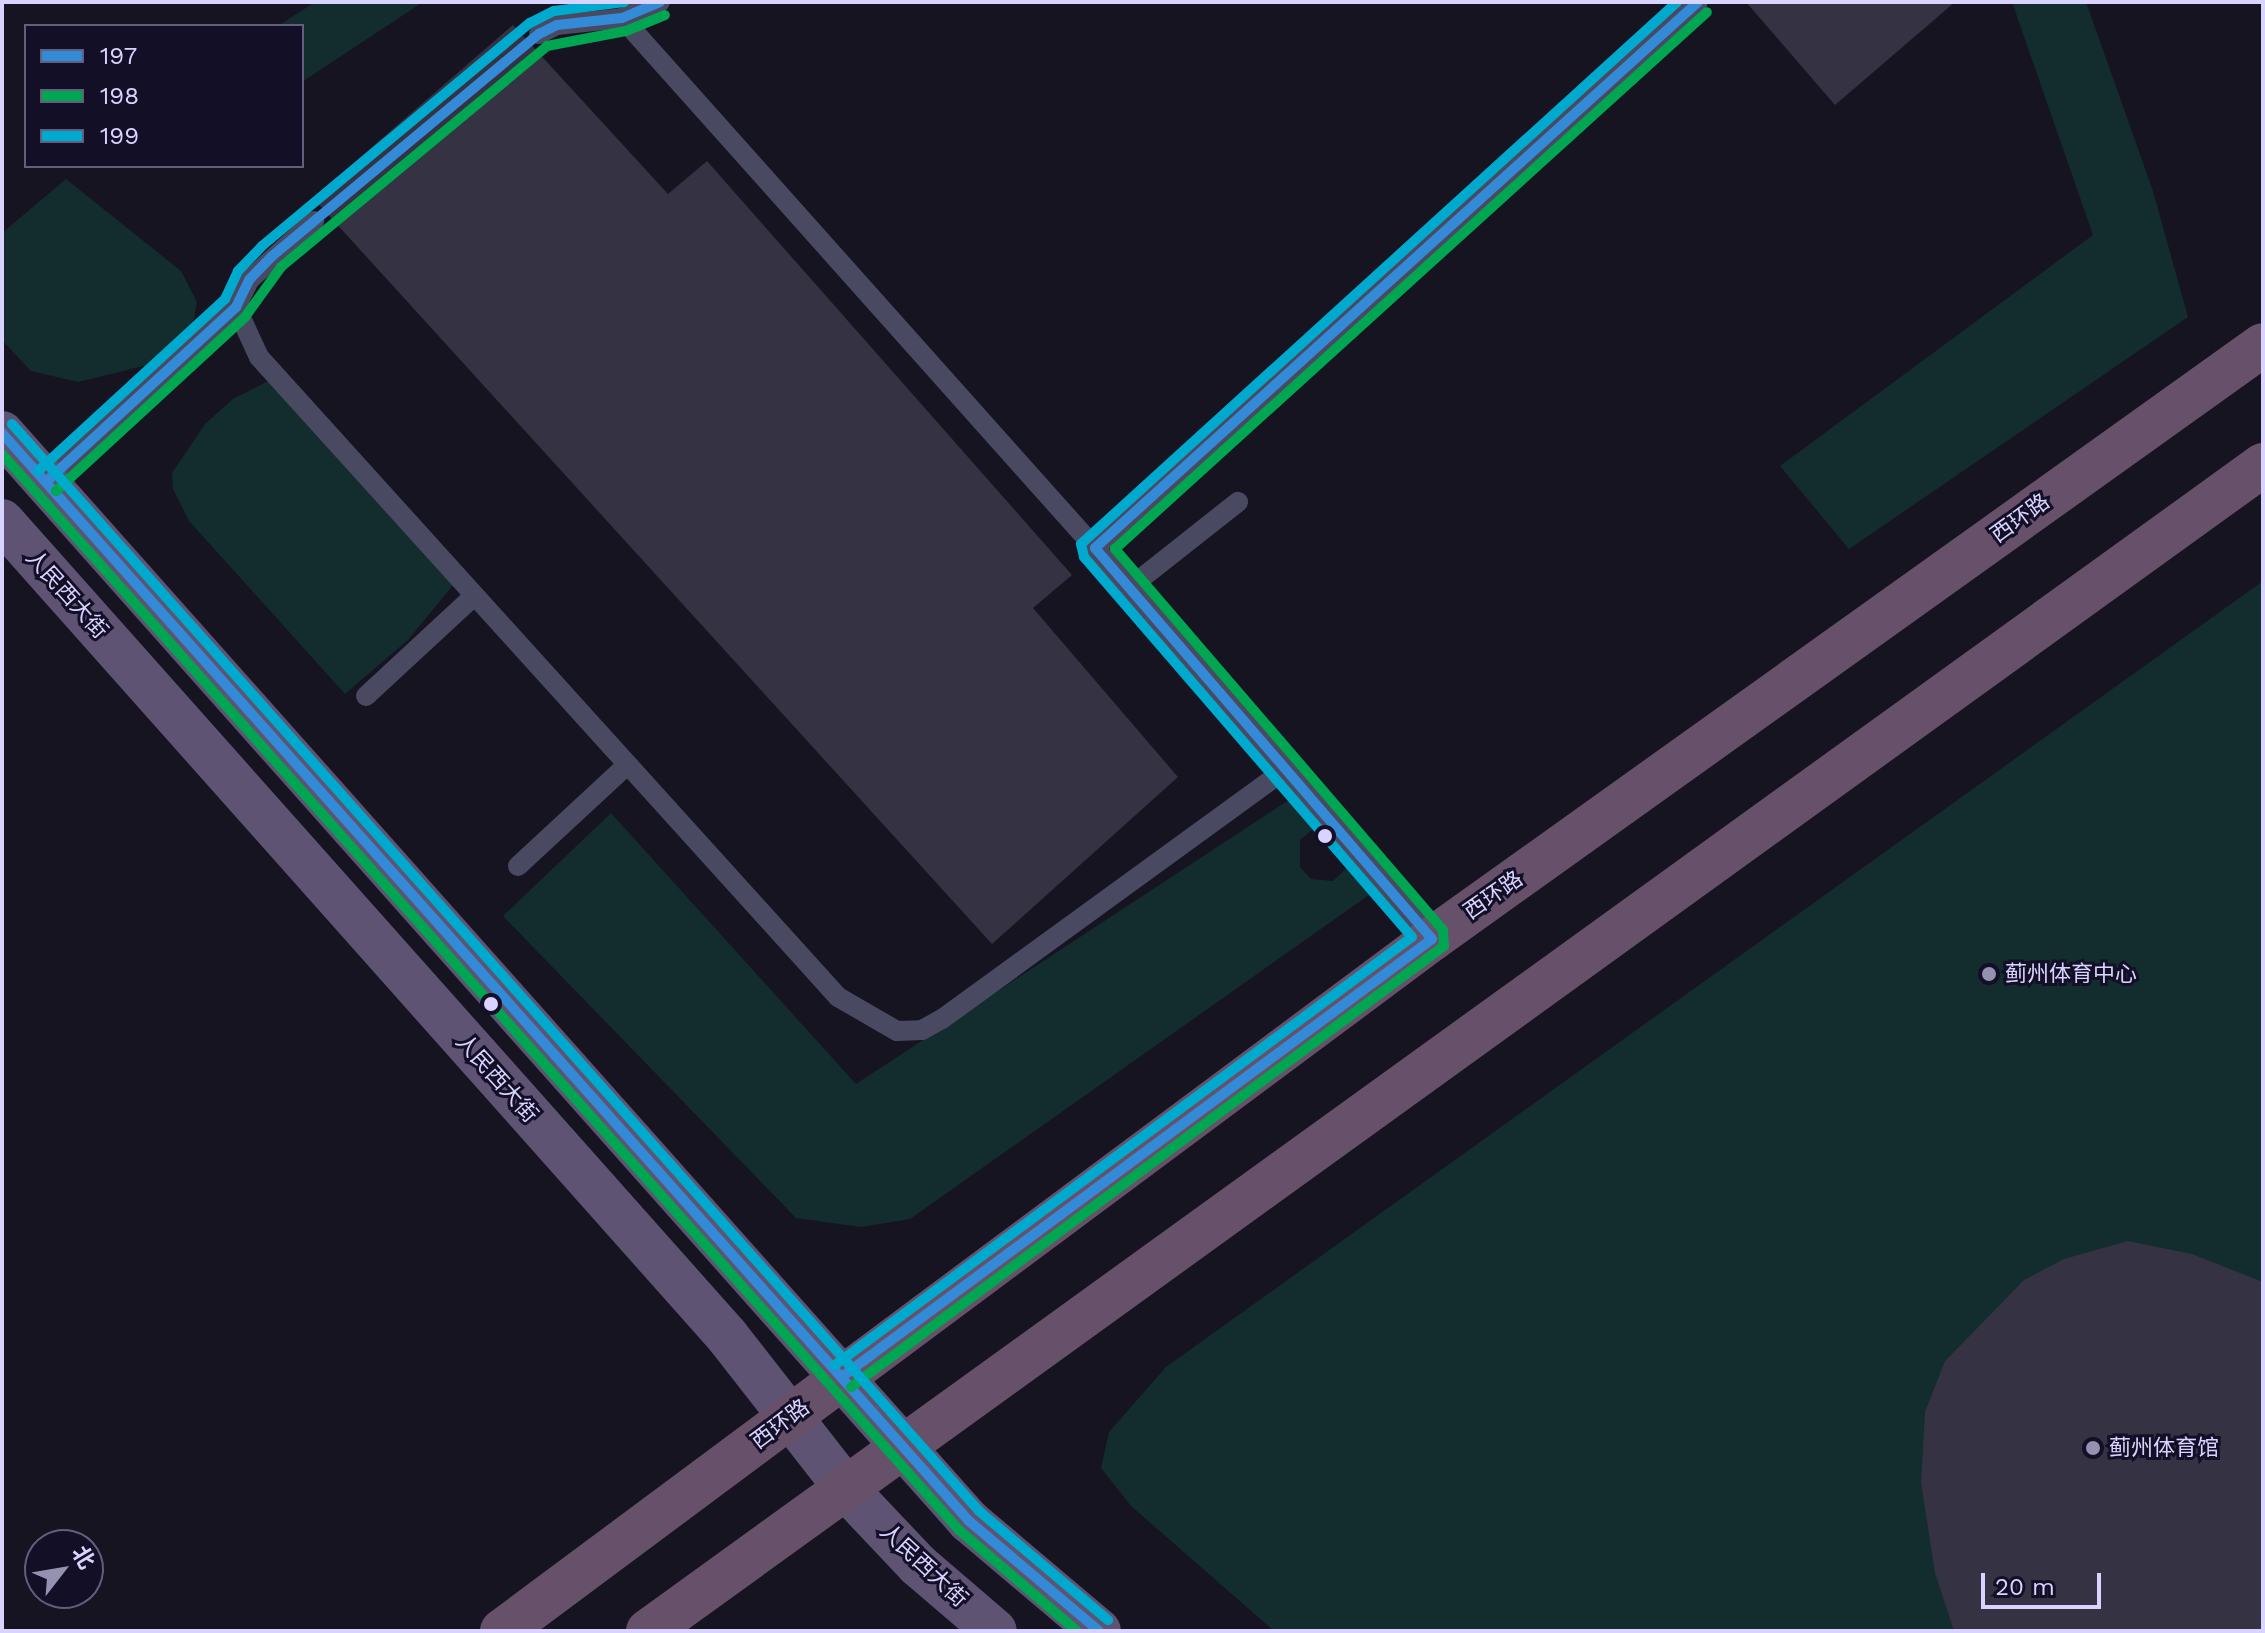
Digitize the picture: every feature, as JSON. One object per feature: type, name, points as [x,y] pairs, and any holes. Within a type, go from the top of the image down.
[{"type":"highway","name":"西环路","points":[[502,1631],[1432,939],[2263,345]]},
{"type":"highway","points":[[648,1631],[848,1491],[2263,465]]},
{"type":"main road","points":[[2,433],[969,1521],[1099,1631]]},
{"type":"main road","name":"人民西大街","points":[[2,521],[727,1336],[848,1491],[918,1565],[995,1631]]},
{"type":"main road","points":[[727,1336],[752,1357],[774,1357],[787,1341],[772,1296]]},
{"type":"lane","points":[[539,34],[557,25],[622,18],[660,2]]},
{"type":"lane","points":[[1095,548],[1698,2]]},
{"type":"lane","points":[[622,18],[1095,548],[1432,939]]},
{"type":"lane","points":[[47,481],[236,307],[249,280],[314,221]]},
{"type":"lane","points":[[236,307],[259,357],[838,997],[897,1031],[922,1030],[942,1019],[1286,769]]},
{"type":"lane","points":[[1129,588],[1238,502]]},
{"type":"lane","points":[[366,696],[474,596]]},
{"type":"lane","points":[[518,866],[627,765]]},
{"type":"green space","points":[[315,2],[423,2],[304,81],[304,24],[281,24]]},
{"type":"green space","points":[[2012,2],[2086,2],[2153,191],[2188,317],[1849,549],[1780,466],[2093,235]]},
{"type":"green space","points":[[66,179],[181,271],[197,302],[192,329],[160,362],[78,382],[31,371],[2,340],[2,233]]},
{"type":"green space","points":[[270,380],[453,585],[408,640],[345,694],[189,521],[173,489],[172,473],[205,424],[233,399]]},
{"type":"green space","name":"蓟州体育中心","points":[[2263,581],[2263,1631],[1274,1631],[1131,1506],[1101,1468],[1109,1432],[1166,1367]]},
{"type":"green space","points":[[1298,794],[1323,821],[1300,840],[1300,867],[1311,879],[1333,881],[1353,862],[1376,890],[910,1219],[861,1227],[796,1218],[503,916],[611,813],[856,1084]]},
{"type":"building","points":[[1746,2],[1955,2],[1835,105]]},
{"type":"building","points":[[513,25],[668,194],[707,161],[1072,575],[1033,608],[1178,777],[992,944],[313,198]]},
{"type":"building","name":"蓟州体育馆","points":[[2128,1241],[2192,1254],[2263,1282],[2263,1631],[1954,1631],[1935,1573],[1921,1483],[1925,1412],[1945,1361],[2024,1280],[2064,1259]]},
{"type":"transit line","name":"199","points":[[38,471],[225,299],[238,271],[262,246],[530,23],[554,11],[624,2]]},
{"type":"transit line","name":"197","points":[[47,481],[236,307],[249,280],[271,257],[539,34],[557,25],[622,18],[660,2]]},
{"type":"transit line","name":"199","points":[[835,1365],[1412,937],[1084,557],[1081,544],[1677,2]]},
{"type":"transit line","name":"197","points":[[843,1376],[1432,939],[1095,548],[1698,2]]},
{"type":"transit line","name":"198","points":[[851,1387],[1444,946],[1443,930],[1115,549],[1707,12]]},
{"type":"transit line","name":"198","points":[[56,491],[245,317],[281,267],[547,46],[626,31],[665,15]]},
{"type":"transit line","name":"199","points":[[12,424],[979,1511],[1108,1620]]},
{"type":"transit line","name":"197","points":[[2,433],[969,1521],[1099,1631]]},
{"type":"transit line","name":"198","points":[[2,454],[959,1530],[1077,1631]]},
{"type":"place","name":"蓟州体育中心","points":[[1989,974]]},
{"type":"place","name":"蓟州体育馆","points":[[2093,1448]]}]
